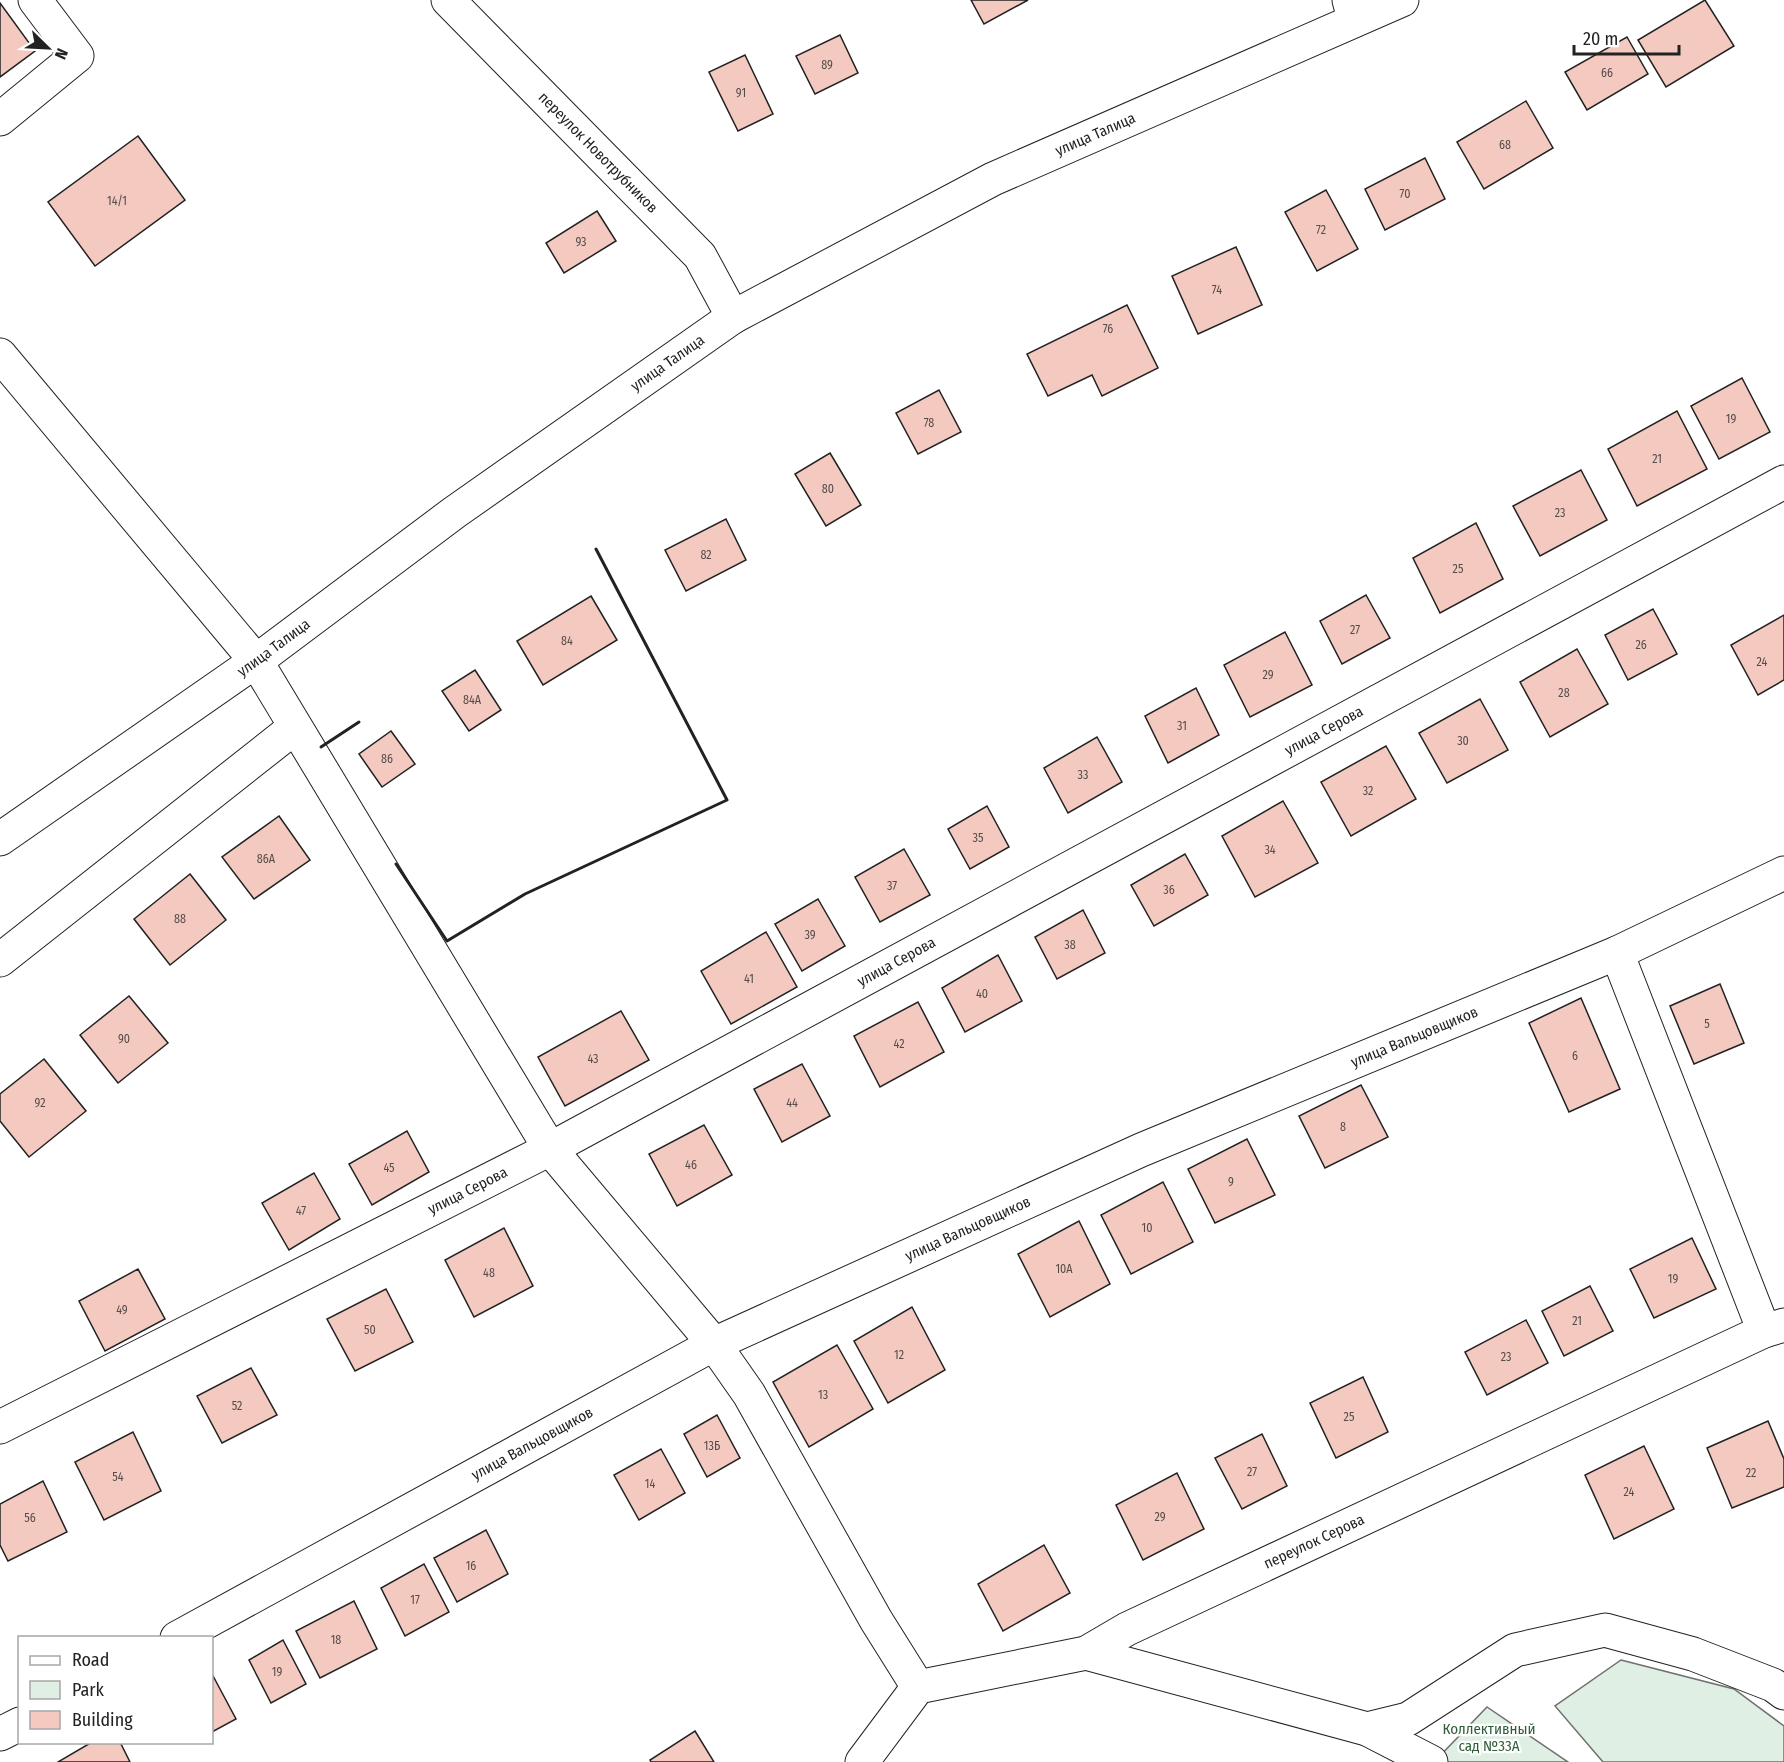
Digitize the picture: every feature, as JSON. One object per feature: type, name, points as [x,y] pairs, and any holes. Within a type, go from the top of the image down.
[{"type":"street","points":[[0,119],[77,56],[35,0]]},
{"type":"street","name":"переулок Новотрубников","points":[[448,0],[700,255],[733,317]]},
{"type":"street","name":"улица Талица","points":[[5,830],[256,661],[455,512],[733,317],[993,178],[1352,10],[1402,0]]},
{"type":"street","points":[[0,355],[256,661],[294,728],[550,1149],[714,1344],[748,1394],[876,1620],[918,1687],[862,1762]]},
{"type":"street","name":"улица Серова","points":[[0,1427],[550,1149],[1784,482]]},
{"type":"street","points":[[0,960],[294,728]]},
{"type":"street","name":"улица Вальцовщиков","points":[[181,1636],[714,1344],[1141,1150],[1617,953],[1784,873]]},
{"type":"street","points":[[1617,953],[1774,1328]]},
{"type":"street","name":"переулок Серова","points":[[918,1687],[1086,1653],[1127,1629],[1774,1328]]},
{"type":"street","points":[[1367,1729],[1408,1719],[1515,1650],[1605,1630],[1693,1654],[1773,1685],[1784,1693]]},
{"type":"street","points":[[1086,1653],[1367,1729],[1431,1762]]},
{"type":"street","points":[[0,1734],[18,1725]]},
{"type":"green space","points":[[1621,1660],[1734,1689],[1784,1726],[1784,1762],[1603,1762],[1555,1706]]},
{"type":"green space","name":"Коллективный сад №33А","points":[[1487,1707],[1568,1762],[1434,1762]]},
{"type":"building","points":[[971,0],[1028,0],[984,24]]},
{"type":"building","points":[[1705,0],[1734,46],[1666,87],[1638,40]]},
{"type":"building","points":[[0,3],[35,51],[0,77]]},
{"type":"building","points":[[840,35],[858,73],[815,94],[796,56]]},
{"type":"building","points":[[1627,37],[1648,74],[1587,110],[1565,72]]},
{"type":"building","points":[[745,55],[773,114],[738,131],[709,72]]},
{"type":"building","points":[[1526,101],[1553,148],[1484,189],[1457,142]]},
{"type":"building","points":[[138,136],[185,200],[95,266],[48,202]]},
{"type":"building","points":[[1425,158],[1445,199],[1385,230],[1365,189]]},
{"type":"building","points":[[1326,190],[1358,249],[1317,271],[1285,212]]},
{"type":"building","points":[[597,211],[616,241],[564,273],[546,243]]},
{"type":"building","points":[[1236,247],[1262,305],[1198,334],[1172,276]]},
{"type":"building","points":[[1127,305],[1158,368],[1102,396],[1092,375],[1048,396],[1027,354]]},
{"type":"building","points":[[1742,378],[1770,432],[1719,459],[1691,406]]},
{"type":"building","points":[[939,390],[961,432],[918,454],[896,413]]},
{"type":"building","points":[[1677,411],[1707,469],[1637,506],[1608,449]]},
{"type":"building","points":[[830,453],[861,505],[826,526],[795,474]]},
{"type":"building","points":[[1581,470],[1607,520],[1540,556],[1513,506]]},
{"type":"building","points":[[726,519],[746,560],[686,591],[665,550]]},
{"type":"building","points":[[1476,523],[1503,579],[1440,613],[1413,558]]},
{"type":"building","points":[[1366,595],[1390,638],[1342,664],[1320,621]]},
{"type":"building","points":[[591,596],[617,640],[543,685],[517,641]]},
{"type":"building","points":[[1653,609],[1677,654],[1628,680],[1605,635]]},
{"type":"building","points":[[1784,615],[1784,680],[1758,695],[1731,645]]},
{"type":"building","points":[[1285,632],[1312,685],[1250,717],[1224,665]]},
{"type":"building","points":[[1577,649],[1608,704],[1550,737],[1520,682]]},
{"type":"building","points":[[475,670],[501,710],[469,731],[442,691]]},
{"type":"building","points":[[1196,688],[1219,735],[1168,763],[1145,716]]},
{"type":"building","points":[[1480,699],[1508,750],[1447,783],[1419,733]]},
{"type":"building","points":[[391,731],[415,764],[382,787],[359,754]]},
{"type":"building","points":[[1097,737],[1122,782],[1068,813],[1044,768]]},
{"type":"building","points":[[1386,746],[1416,799],[1351,836],[1321,782]]},
{"type":"building","points":[[1283,801],[1318,863],[1255,897],[1222,836]]},
{"type":"building","points":[[987,806],[1009,847],[970,869],[948,829]]},
{"type":"building","points":[[279,816],[310,860],[254,899],[222,857]]},
{"type":"building","points":[[904,849],[930,895],[880,922],[855,877]]},
{"type":"building","points":[[1185,854],[1208,895],[1154,926],[1131,885]]},
{"type":"building","points":[[190,874],[226,920],[170,965],[134,919]]},
{"type":"building","points":[[818,899],[845,946],[802,971],[775,924]]},
{"type":"building","points":[[1083,910],[1105,953],[1057,979],[1035,937]]},
{"type":"building","points":[[766,932],[797,987],[731,1024],[701,971]]},
{"type":"building","points":[[998,955],[1022,1001],[965,1032],[942,988]]},
{"type":"building","points":[[1720,984],[1744,1043],[1694,1064],[1670,1006]]},
{"type":"building","points":[[129,996],[168,1043],[118,1083],[80,1035]]},
{"type":"building","points":[[1581,998],[1620,1089],[1569,1112],[1529,1023]]},
{"type":"building","points":[[918,1002],[944,1052],[880,1087],[854,1036]]},
{"type":"building","points":[[621,1011],[649,1060],[565,1106],[538,1057]]},
{"type":"building","points":[[44,1059],[86,1111],[29,1157],[0,1121],[0,1094]]},
{"type":"building","points":[[802,1064],[830,1116],[782,1142],[754,1089]]},
{"type":"building","points":[[1361,1085],[1388,1137],[1325,1168],[1299,1116]]},
{"type":"building","points":[[704,1125],[732,1175],[677,1206],[649,1154]]},
{"type":"building","points":[[407,1131],[429,1172],[372,1205],[349,1164]]},
{"type":"building","points":[[1247,1139],[1275,1195],[1215,1223],[1188,1169]]},
{"type":"building","points":[[314,1173],[340,1219],[289,1250],[262,1203]]},
{"type":"building","points":[[1163,1182],[1193,1242],[1131,1274],[1101,1215]]},
{"type":"building","points":[[1079,1221],[1110,1284],[1050,1317],[1018,1254]]},
{"type":"building","points":[[504,1228],[533,1286],[474,1317],[445,1260]]},
{"type":"building","points":[[1692,1238],[1716,1289],[1654,1318],[1630,1269]]},
{"type":"building","points":[[138,1269],[165,1319],[105,1351],[79,1301]]},
{"type":"building","points":[[1590,1286],[1613,1331],[1564,1356],[1542,1311]]},
{"type":"building","points":[[386,1289],[413,1342],[355,1371],[327,1319]]},
{"type":"building","points":[[912,1307],[945,1370],[888,1403],[854,1341]]},
{"type":"building","points":[[1526,1320],[1548,1363],[1487,1395],[1465,1352]]},
{"type":"building","points":[[837,1345],[873,1409],[809,1447],[773,1382]]},
{"type":"building","points":[[251,1368],[277,1415],[222,1443],[197,1396]]},
{"type":"building","points":[[1363,1377],[1388,1432],[1336,1458],[1310,1403]]},
{"type":"building","points":[[717,1415],[740,1458],[707,1477],[684,1434]]},
{"type":"building","points":[[1768,1421],[1784,1459],[1784,1487],[1732,1508],[1707,1448]]},
{"type":"building","points":[[133,1432],[161,1491],[104,1520],[75,1462]]},
{"type":"building","points":[[1262,1434],[1287,1486],[1242,1509],[1215,1458]]},
{"type":"building","points":[[1644,1446],[1674,1509],[1614,1539],[1585,1475]]},
{"type":"building","points":[[661,1449],[685,1493],[639,1520],[614,1475]]},
{"type":"building","points":[[1177,1473],[1204,1529],[1143,1560],[1116,1505]]},
{"type":"building","points":[[43,1481],[67,1532],[8,1561],[0,1545],[0,1504]]},
{"type":"building","points":[[486,1530],[508,1574],[457,1602],[434,1558]]},
{"type":"building","points":[[1044,1545],[1070,1593],[1003,1631],[978,1584]]},
{"type":"building","points":[[424,1564],[449,1612],[405,1636],[381,1588]]},
{"type":"building","points":[[354,1601],[377,1649],[320,1678],[296,1631]]},
{"type":"building","points":[[283,1640],[306,1684],[271,1703],[249,1660]]},
{"type":"building","points":[[213,1676],[236,1719],[213,1731]]},
{"type":"building","points":[[695,1731],[714,1762],[651,1762],[650,1760]]},
{"type":"building","points":[[89,1744],[121,1744],[130,1762],[58,1762]]},
{"type":"wall","points":[[396,864],[447,941],[525,894],[727,800],[596,549]]},
{"type":"wall","points":[[321,747],[359,722]]}]
